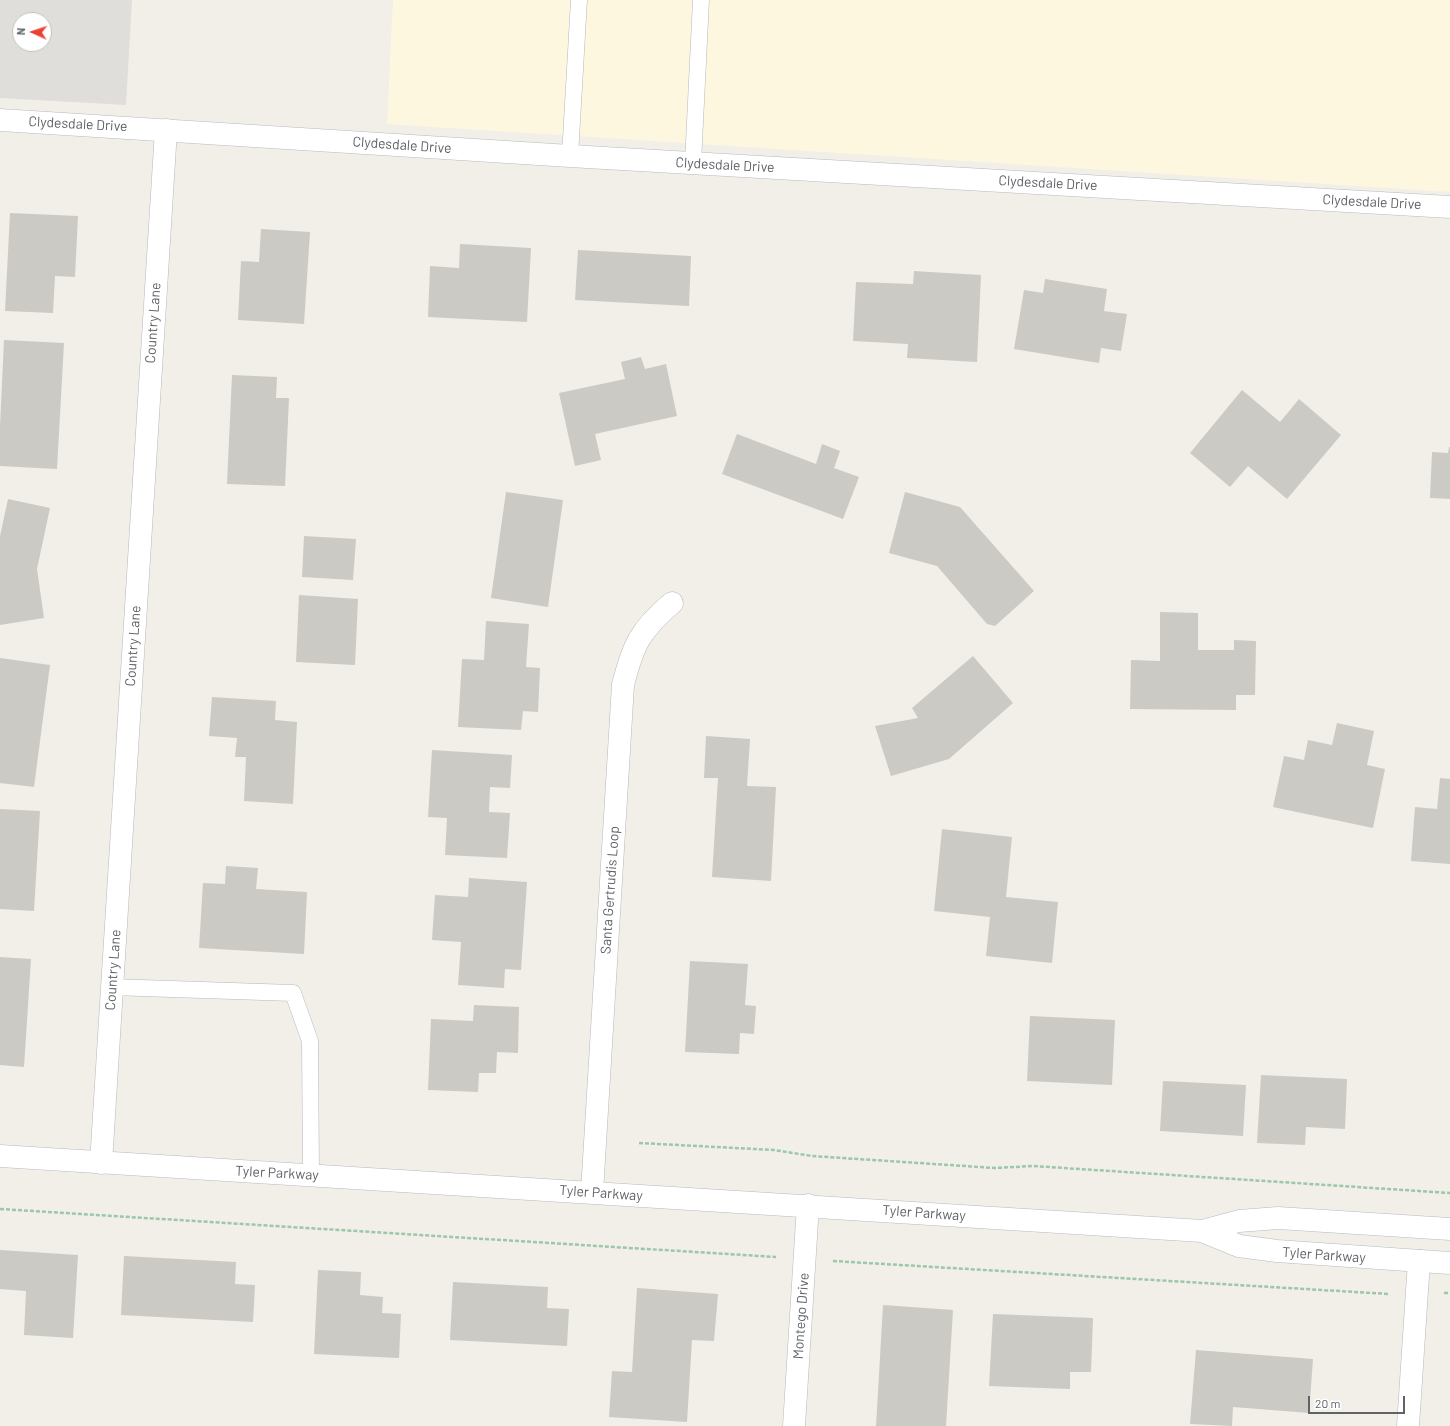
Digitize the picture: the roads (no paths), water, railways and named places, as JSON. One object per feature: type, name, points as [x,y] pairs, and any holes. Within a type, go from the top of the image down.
[{"type":"street","name":"Clydesdale Drive","points":[[0,120],[570,156],[1450,207]]},
{"type":"street","name":"Country Lane","points":[[101,1163],[166,130]]},
{"type":"street","name":"Santa Gertrudis Loop","points":[[592,1192],[623,685],[629,660],[639,637],[655,617],[672,603]]},
{"type":"street","name":"Tyler Parkway","points":[[0,1156],[808,1205],[1202,1231],[1239,1246],[1277,1251],[1450,1263]]},
{"type":"street","name":"Montego Drive","points":[[794,1426],[808,1205]]},
{"type":"street","name":"Tyler Parkway","points":[[1202,1231],[1239,1221],[1278,1218],[1450,1229]]},
{"type":"street","points":[[1408,1426],[1418,1261]]},
{"type":"lane","points":[[570,156],[579,0]]},
{"type":"lane","points":[[693,163],[701,0]]},
{"type":"lane","points":[[111,987],[294,993],[310,1041],[311,1174]]}]
